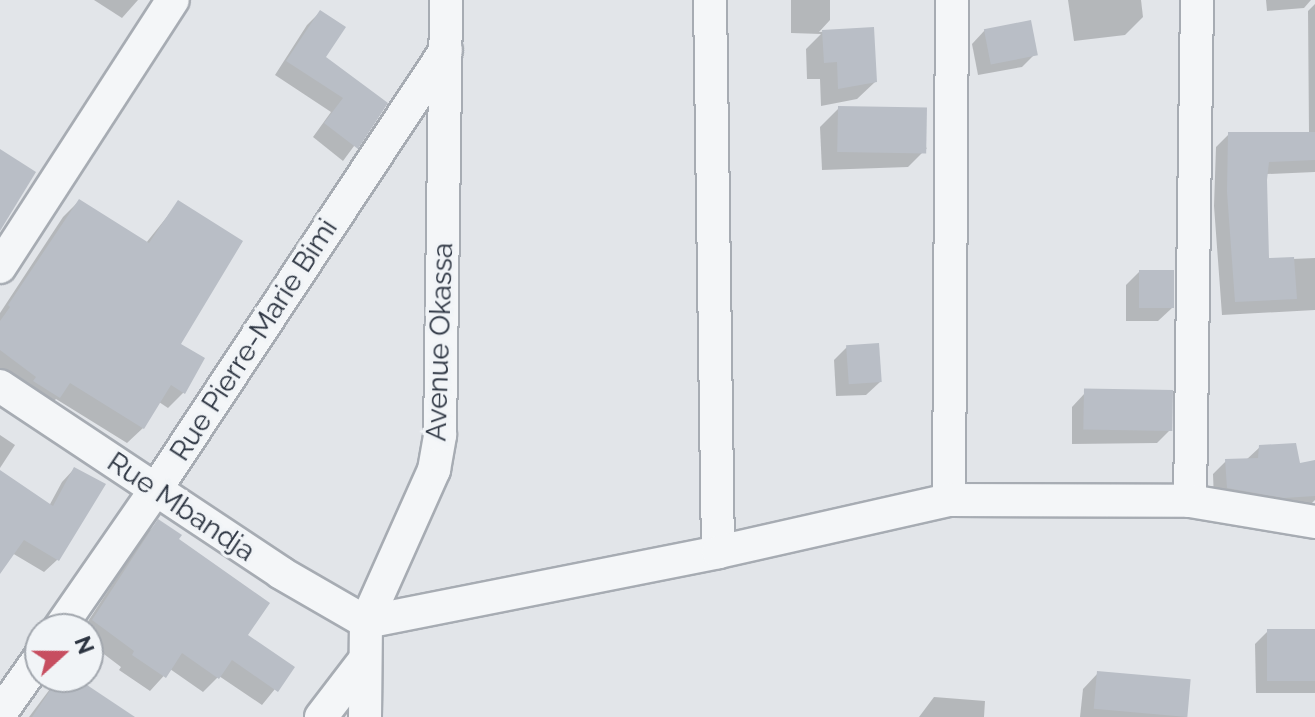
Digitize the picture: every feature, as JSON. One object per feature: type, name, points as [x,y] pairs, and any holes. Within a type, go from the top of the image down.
[{"type":"street","points":[[0,267],[173,0]]},
{"type":"street","name":"Avenue Okassa","points":[[365,717],[363,662],[366,622],[434,470],[440,435],[446,0]]},
{"type":"street","points":[[710,0],[718,552]]},
{"type":"street","points":[[949,500],[952,0]]},
{"type":"street","points":[[1190,501],[1197,0]]},
{"type":"street","name":"Rue Pierre-Marie Bimi","points":[[70,613],[156,489],[446,49]]},
{"type":"street","name":"Rue Mbandja","points":[[0,386],[281,573],[366,622]]},
{"type":"street","points":[[366,622],[718,552],[949,500],[1190,501],[1315,522]]},
{"type":"street","points":[[321,717],[363,662]]},
{"type":"street","points":[[0,714],[24,680]]},
{"type":"building","points":[[320,10],[346,27],[326,57],[388,103],[358,149],[324,123],[343,98],[286,61]]},
{"type":"building","points":[[1031,20],[1038,55],[991,64],[984,29]]},
{"type":"building","points":[[874,27],[877,82],[838,89],[837,62],[824,63],[822,30]]},
{"type":"building","points":[[838,106],[927,108],[926,154],[837,152]]},
{"type":"building","points":[[1228,132],[1315,132],[1315,160],[1269,162],[1267,180],[1269,258],[1294,257],[1297,299],[1235,302],[1227,192]]},
{"type":"building","points":[[0,149],[36,172],[0,231]]},
{"type":"building","points":[[79,199],[149,243],[178,200],[243,241],[181,344],[205,358],[185,394],[171,385],[144,429],[70,383],[60,398],[33,381],[36,377],[0,350],[0,321],[10,307],[8,305]]},
{"type":"building","points":[[1139,270],[1174,270],[1174,308],[1139,308]]},
{"type":"building","points":[[879,343],[882,382],[849,384],[846,345]]},
{"type":"building","points":[[1084,388],[1173,390],[1172,431],[1083,429]]},
{"type":"building","points":[[1296,443],[1300,463],[1315,460],[1315,496],[1284,498],[1227,488],[1225,459],[1258,458],[1259,445]]},
{"type":"building","points":[[74,467],[106,484],[59,561],[24,540],[0,574],[0,470],[53,506]]},
{"type":"building","points":[[158,519],[182,535],[179,539],[270,603],[248,635],[295,667],[278,692],[232,660],[219,679],[182,653],[166,678],[132,655],[134,651],[104,629],[104,613],[97,613]]},
{"type":"building","points":[[1267,629],[1315,629],[1315,681],[1267,681]]},
{"type":"building","points":[[1097,671],[1191,679],[1187,717],[1094,709]]},
{"type":"building","points":[[48,693],[99,693],[135,717],[32,717]]}]
